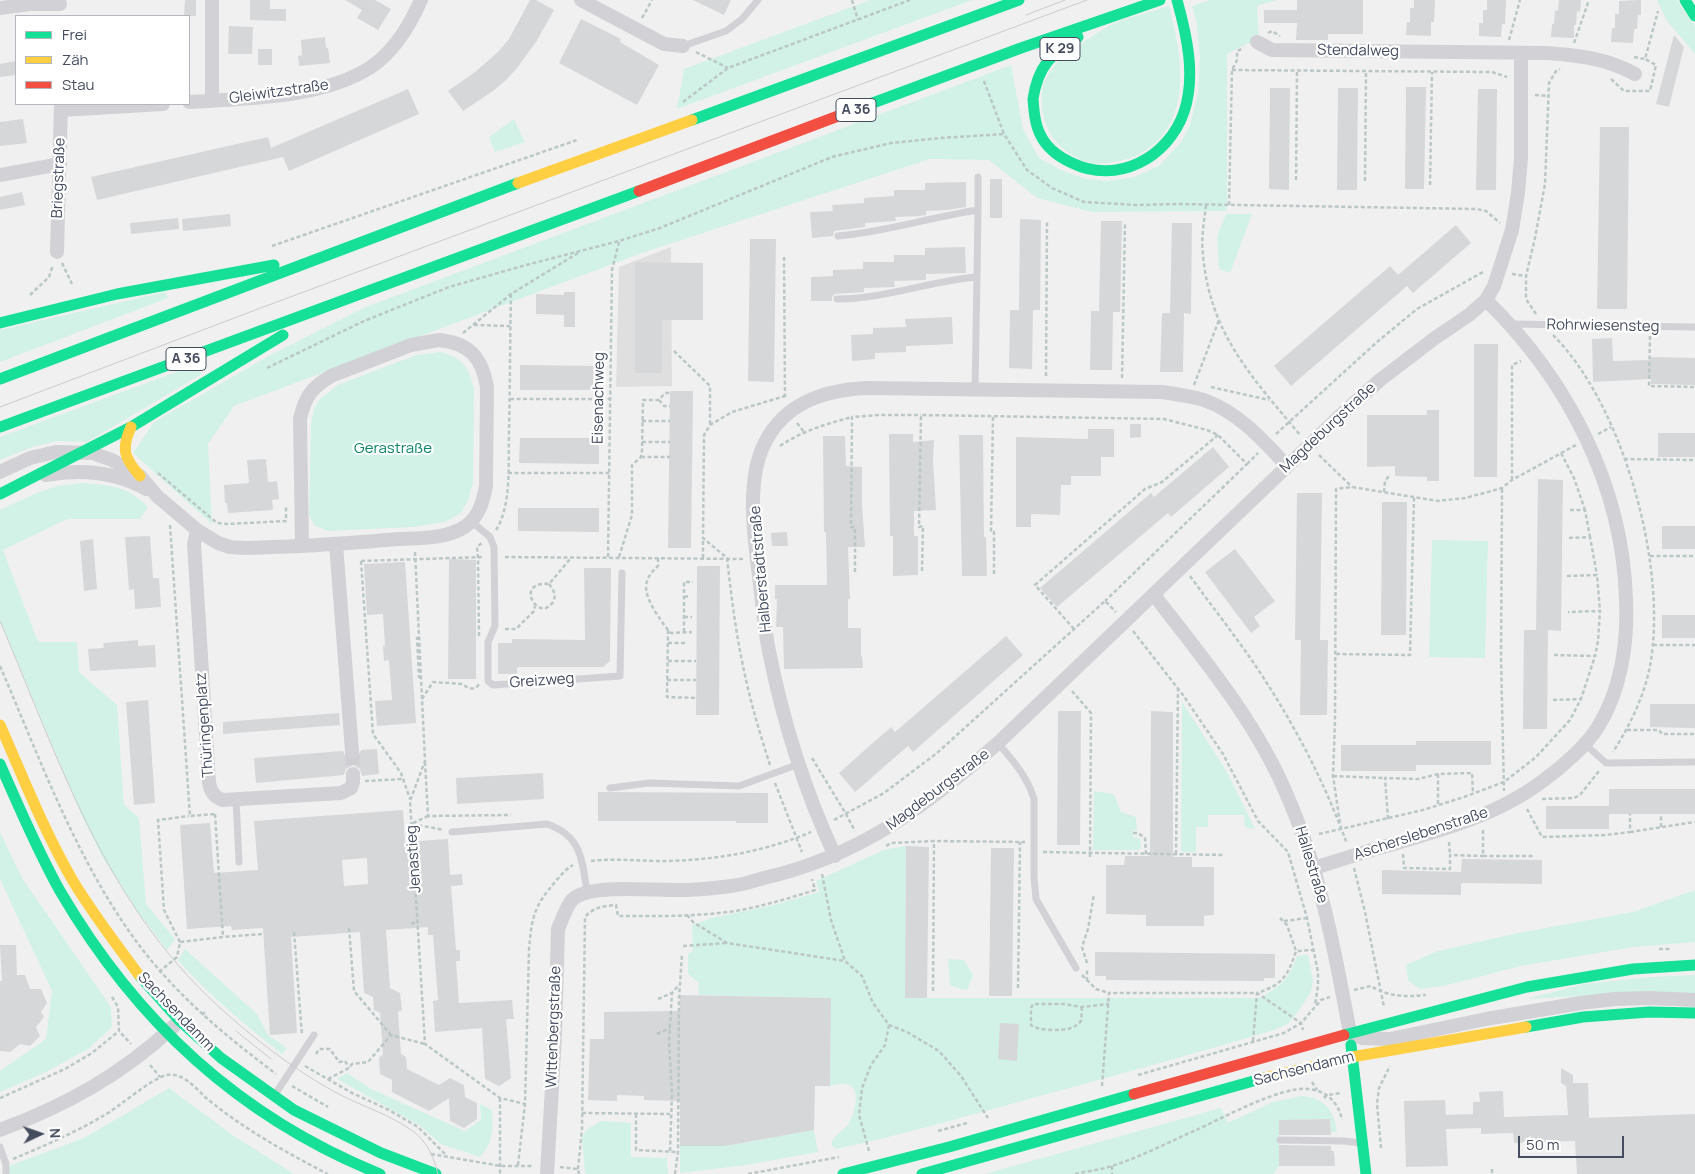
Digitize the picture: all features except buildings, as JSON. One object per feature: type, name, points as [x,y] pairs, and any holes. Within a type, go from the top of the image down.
[{"type":"main road","points":[[0,379],[543,174],[1019,0]]},
{"type":"main road","points":[[1109,17],[1160,0]]},
{"type":"main road","name":"K 29","points":[[1109,17],[1058,50],[1047,61],[1035,83],[1033,99],[1034,114],[1041,136],[1057,155],[1069,163],[1086,170],[1111,172],[1139,164],[1150,158],[1170,139],[1178,127],[1188,95],[1189,75],[1186,36],[1176,0]]},
{"type":"main road","points":[[1685,0],[1695,16]]},
{"type":"main road","name":"A 36","points":[[0,427],[372,292],[847,113],[1109,17]]},
{"type":"main road","points":[[0,322],[117,294],[323,257]]},
{"type":"main road","points":[[0,494],[131,427],[280,336],[325,317],[372,292]]},
{"type":"main road","points":[[131,427],[125,440],[125,453],[129,464],[140,476]]},
{"type":"main road","name":"Sachsendamm","points":[[0,725],[51,838],[73,880],[99,921],[145,984],[180,1021],[216,1053],[294,1110],[381,1153],[436,1174]]},
{"type":"main road","name":"Sachsendamm","points":[[0,764],[39,850],[86,932],[132,995],[167,1033],[240,1097],[280,1125],[335,1154],[380,1174]]},
{"type":"main road","name":"Sachsendamm","points":[[843,1174],[949,1147],[1388,1023],[1528,987],[1632,969],[1695,965]]},
{"type":"main road","name":"Sachsendamm","points":[[922,1174],[1284,1072],[1352,1057],[1583,1017],[1649,1012],[1695,1013]]},
{"type":"main road","name":"Hallestraße","points":[[1350,1034],[1366,1174]]},
{"type":"street","points":[[212,0],[212,101]]},
{"type":"street","name":"Gleiwitzstraße","points":[[190,102],[272,96],[325,87],[348,79],[372,66],[392,49],[410,25],[421,0]]},
{"type":"street","points":[[580,0],[664,44],[683,46]]},
{"type":"street","points":[[0,8],[29,4],[60,7]]},
{"type":"street","name":"Stendalweg","points":[[1257,42],[1272,50],[1547,53],[1588,57],[1615,64],[1635,74]]},
{"type":"street","name":"Magdeburgstraße","points":[[587,892],[601,890],[683,890],[732,886],[782,874],[821,869],[835,856],[884,831],[912,812],[940,792],[998,743],[1345,411],[1380,380],[1469,315],[1486,300],[1500,272],[1512,230],[1518,192],[1521,158],[1521,53]]},
{"type":"street","points":[[61,107],[129,105]]},
{"type":"street","name":"Briegstraße","points":[[57,252],[61,107]]},
{"type":"street","points":[[0,175],[60,164]]},
{"type":"street","name":"Ascherslebenstraße","points":[[1314,868],[1455,826],[1504,806],[1544,780],[1585,744],[1598,727],[1610,703],[1624,652],[1627,623],[1622,549],[1616,517],[1587,440],[1571,408],[1536,355],[1511,324],[1486,300]]},
{"type":"street","points":[[0,472],[30,458],[56,452],[84,452],[112,460],[140,476],[157,496],[197,530],[230,547],[245,548],[302,546],[336,544],[455,532],[471,521],[479,512],[486,486],[486,387],[484,374],[474,353],[453,342],[439,340],[410,345],[330,376],[311,391],[304,402],[300,419],[302,546]]},
{"type":"street","name":"Halberstadtstraße","points":[[835,856],[822,827],[805,760],[787,726],[769,650],[757,559],[754,520],[755,480],[758,462],[762,448],[776,424],[789,411],[818,396],[847,389],[1162,392],[1192,389],[1239,419],[1288,466]]},
{"type":"street","points":[[38,476],[84,470],[102,473],[116,476],[138,485],[157,496]]},
{"type":"street","name":"Thüringenplatz","points":[[197,530],[194,544],[209,783],[211,792],[217,798],[229,799]]},
{"type":"street","points":[[336,544],[352,750]]},
{"type":"street","name":"Hallestraße","points":[[1154,595],[1213,671],[1259,741],[1286,792],[1314,868],[1331,934],[1350,1034]]},
{"type":"street","points":[[229,799],[342,792],[351,788],[353,778]]},
{"type":"street","name":"Wittenbergstraße","points":[[547,1171],[555,1035],[558,929],[564,914],[574,899],[587,892]]},
{"type":"street","name":"Sachsendamm","points":[[1350,1034],[1362,1038],[1390,1039],[1486,1019],[1581,1003],[1615,999],[1657,998],[1695,1000]]},
{"type":"street","points":[[0,1130],[32,1118],[87,1091],[110,1077],[180,1021]]},
{"type":"lane","points":[[683,46],[726,31],[742,19],[758,0]]},
{"type":"lane","points":[[975,389],[978,177]]},
{"type":"lane","points":[[838,236],[868,233],[950,214],[978,210]]},
{"type":"lane","points":[[837,299],[856,299],[950,279],[977,277]]},
{"type":"lane","name":"Rohrwiesensteg","points":[[1511,324],[1695,327]]},
{"type":"lane","points":[[471,521],[490,537]]},
{"type":"lane","name":"Greizweg","points":[[490,537],[495,557],[495,626],[488,642],[488,681],[493,685],[620,676],[622,573]]},
{"type":"lane","name":"Magdeburgstraße","points":[[998,743],[1024,774],[1031,788],[1034,798],[1034,888],[1036,898],[1076,968]]},
{"type":"lane","points":[[1585,744],[1606,763],[1695,762]]},
{"type":"lane","points":[[610,788],[649,783],[739,786],[805,760]]},
{"type":"lane","points":[[229,799],[239,862]]},
{"type":"lane","points":[[452,832],[547,824],[555,826],[574,841],[580,850],[587,892]]},
{"type":"lane","points":[[274,1096],[314,1035]]},
{"type":"lane","points":[[1280,1140],[1345,1141],[1363,1144]]},
{"type":"lane","points":[[0,1147],[5,1162],[6,1174]]},
{"type":"path","points":[[636,29],[652,0]]},
{"type":"path","points":[[852,0],[858,20]]},
{"type":"path","points":[[681,104],[728,68],[910,0]]},
{"type":"path","points":[[1508,45],[1520,0]]},
{"type":"path","points":[[1573,46],[1589,0]]},
{"type":"path","points":[[1229,205],[1232,70],[1237,60],[1237,51],[1257,42]]},
{"type":"path","points":[[683,46],[728,68]]},
{"type":"path","points":[[1605,74],[1624,91],[1650,92],[1656,65],[1645,59]]},
{"type":"path","points":[[1562,68],[1556,71],[1549,83],[1545,184],[1526,276],[1526,300],[1543,325],[1574,359],[1595,394],[1612,427],[1638,500],[1650,556],[1654,604],[1653,645],[1646,683],[1638,708],[1627,730],[1660,730],[1662,734],[1695,734]]},
{"type":"path","points":[[1232,70],[1492,72],[1509,79]]},
{"type":"path","points":[[1296,180],[1298,70]]},
{"type":"path","points":[[1365,181],[1366,71]]},
{"type":"path","points":[[1430,185],[1432,72]]},
{"type":"path","points":[[984,81],[1004,134],[1027,170],[1052,188],[1084,202],[1136,205],[1179,204],[1476,209],[1486,211],[1504,226],[1505,219]]},
{"type":"path","points":[[1527,95],[1549,96]]},
{"type":"path","points":[[264,370],[364,322],[449,288],[660,228],[832,158],[891,143],[1004,134]]},
{"type":"path","points":[[268,247],[577,140]]},
{"type":"path","points":[[1206,205],[1203,254],[1206,279],[1218,320],[1241,362],[1270,400],[1309,446],[1352,487]]},
{"type":"path","points":[[1046,379],[1047,222]]},
{"type":"path","points":[[1122,379],[1125,223]]},
{"type":"path","name":"Eisenachweg","points":[[608,557],[612,270],[619,241]]},
{"type":"path","points":[[453,342],[511,294],[582,251]]},
{"type":"path","points":[[57,252],[72,284]]},
{"type":"path","points":[[30,295],[49,277],[57,252]]},
{"type":"path","points":[[784,257],[785,396],[789,411]]},
{"type":"path","points":[[1276,434],[1376,342],[1417,309],[1472,279]]},
{"type":"path","points":[[479,643],[477,547],[490,537],[500,523],[505,508],[508,472],[511,294]]},
{"type":"path","points":[[1218,320],[1192,389],[1270,400]]},
{"type":"path","points":[[473,325],[510,326]]},
{"type":"path","points":[[1650,327],[1649,386],[1695,387]]},
{"type":"path","points":[[674,351],[710,386],[710,425]]},
{"type":"path","points":[[1512,480],[1512,365],[1536,355]]},
{"type":"path","points":[[641,457],[643,400],[659,400],[665,393],[670,393]]},
{"type":"path","points":[[703,558],[704,435],[710,425],[732,412],[792,393]]},
{"type":"path","points":[[510,399],[610,399]]},
{"type":"path","points":[[659,400],[664,406],[670,406]]},
{"type":"path","points":[[921,415],[919,527],[923,526],[922,572]]},
{"type":"path","points":[[776,451],[780,446],[804,432],[852,417],[921,415],[1164,419],[1207,430],[1218,435],[1247,464]]},
{"type":"path","points":[[852,417],[851,527],[854,527],[854,572]]},
{"type":"path","points":[[993,417],[991,532],[994,532],[994,576]]},
{"type":"path","points":[[642,421],[670,421]]},
{"type":"path","points":[[1342,830],[1332,776],[1336,654],[1336,489],[1352,487],[1438,501],[1465,498],[1502,488],[1512,480],[1560,453],[1612,427]]},
{"type":"path","points":[[1074,628],[1035,585],[1146,489],[1162,482],[1218,435]]},
{"type":"path","points":[[642,442],[670,442]]},
{"type":"path","points":[[518,1165],[525,1104],[531,926],[541,898],[562,874],[571,866],[583,862],[610,858],[703,859],[747,852],[796,838],[822,827],[884,793],[937,753],[1105,600],[1262,450]]},
{"type":"path","points":[[1319,834],[1388,819],[1438,805],[1504,782],[1546,748],[1570,720],[1582,699],[1595,656],[1600,612],[1597,575],[1584,510],[1574,478],[1560,453]]},
{"type":"path","points":[[619,557],[632,516],[632,465],[641,457],[670,456]]},
{"type":"path","points":[[1624,459],[1695,460]]},
{"type":"path","points":[[157,472],[217,523],[286,521],[286,502]]},
{"type":"path","points":[[508,472],[609,473]]},
{"type":"path","points":[[1384,492],[1385,481],[1390,476]]},
{"type":"path","points":[[1502,488],[1501,659],[1504,806]]},
{"type":"path","points":[[1336,654],[1410,655],[1414,498]]},
{"type":"path","points":[[1570,510],[1584,510]]},
{"type":"path","points":[[174,527],[170,524],[190,816]]},
{"type":"path","points":[[1569,538],[1590,537]]},
{"type":"path","points":[[703,538],[728,558],[735,623],[750,700],[772,774],[796,838]]},
{"type":"path","points":[[1650,556],[1695,556]]},
{"type":"path","points":[[410,801],[403,779],[396,766],[373,734],[361,561],[478,557],[757,559]]},
{"type":"path","points":[[614,557],[614,567]]},
{"type":"path","points":[[549,584],[555,596],[553,602],[548,607],[535,606],[531,601],[532,589],[537,585],[549,584],[572,558]]},
{"type":"path","points":[[658,558],[658,566],[647,578],[646,593],[649,601],[668,630],[667,697],[696,698]]},
{"type":"path","name":"Jenastieg","points":[[415,559],[425,761],[410,801],[425,1044]]},
{"type":"path","points":[[1183,568],[1253,662],[1288,718],[1313,766],[1342,830],[1366,912],[1380,992],[1388,1023]]},
{"type":"path","points":[[1567,576],[1597,575]]},
{"type":"path","points":[[684,632],[684,582],[693,582]]},
{"type":"path","points":[[684,597],[690,596]]},
{"type":"path","points":[[1105,600],[1126,622],[1178,688],[1222,754],[1258,821],[1288,852],[1307,918],[1318,972],[1315,1005]]},
{"type":"path","points":[[500,630],[516,629],[534,611],[535,606]]},
{"type":"path","points":[[1568,612],[1600,612]]},
{"type":"path","points":[[684,617],[692,617]]},
{"type":"path","points":[[668,630],[671,632],[692,632]]},
{"type":"path","points":[[668,643],[687,643]]},
{"type":"path","points":[[1653,645],[1695,645]]},
{"type":"path","points":[[1554,656],[1595,656]]},
{"type":"path","points":[[668,661],[696,661]]},
{"type":"path","points":[[0,666],[83,854],[136,942],[160,971],[223,1034],[276,1074],[279,1070]]},
{"type":"path","points":[[667,680],[696,680]]},
{"type":"path","points":[[422,699],[433,682],[463,684],[466,688],[472,689],[477,688],[479,681]]},
{"type":"path","points":[[1063,681],[1091,713],[1090,859]]},
{"type":"path","points":[[1176,854],[1178,688]]},
{"type":"path","points":[[1553,700],[1582,699]]},
{"type":"path","points":[[805,760],[846,814]]},
{"type":"path","points":[[425,761],[428,816]]},
{"type":"path","points":[[1332,776],[1418,778],[1438,774],[1472,774],[1473,794]]},
{"type":"path","points":[[1438,774],[1438,805]]},
{"type":"path","points":[[353,778],[403,779]]},
{"type":"path","points":[[1385,778],[1388,819]]},
{"type":"path","points":[[1527,809],[1542,836],[1606,835],[1695,822]]},
{"type":"path","points":[[160,971],[177,957],[180,942],[164,910],[158,820],[215,814],[223,937]]},
{"type":"path","points":[[1630,814],[1630,832]]},
{"type":"path","points":[[1661,814],[1661,827]]},
{"type":"path","points":[[412,824],[428,816],[511,815]]},
{"type":"path","points":[[412,824],[452,832]]},
{"type":"path","points":[[1483,829],[1483,856]]},
{"type":"path","points":[[1133,833],[1138,833],[1145,838],[1146,854]]},
{"type":"path","points":[[1403,852],[1404,868],[1450,868],[1449,840]]},
{"type":"path","points":[[892,843],[934,841],[1034,842]]},
{"type":"path","points":[[933,991],[934,841]]},
{"type":"path","points":[[1018,988],[1020,842]]},
{"type":"path","points":[[1034,852],[1224,855]]},
{"type":"path","points":[[1450,855],[1534,856]]},
{"type":"path","points":[[580,1174],[578,1169],[582,1113],[585,917],[592,909],[616,905],[618,916],[687,916],[770,904],[815,890],[811,880],[821,869]]},
{"type":"path","points":[[821,869],[831,920],[845,960],[862,976],[873,1003],[889,1025],[907,1032],[938,1051],[961,1076],[988,1118]]},
{"type":"path","points":[[1087,981],[1087,965],[1082,947],[1088,929],[1094,894]]},
{"type":"path","points":[[687,916],[728,943]]},
{"type":"path","points":[[1076,968],[1096,989],[1110,994],[1257,993],[1271,989],[1283,980],[1289,971],[1296,951],[1287,925],[1280,918]]},
{"type":"path","points":[[1283,922],[1307,918]]},
{"type":"path","points":[[411,923],[418,923]]},
{"type":"path","points":[[349,928],[354,991],[391,1035],[425,1044],[500,1098],[525,1104]]},
{"type":"path","points":[[294,932],[302,1038]]},
{"type":"path","points":[[180,942],[263,934]]},
{"type":"path","points":[[683,946],[728,943],[845,960]]},
{"type":"path","points":[[1296,951],[1314,950]]},
{"type":"path","points":[[675,1174],[678,1152],[682,954]]},
{"type":"path","points":[[658,999],[672,993],[680,984]]},
{"type":"path","points":[[670,1151],[672,1093],[669,1042],[672,993]]},
{"type":"path","points":[[1257,993],[1301,1023]]},
{"type":"path","points":[[1253,1041],[1257,993]]},
{"type":"path","points":[[1136,1076],[1284,1033],[1301,1023],[1321,1000],[1342,993]]},
{"type":"path","points":[[1110,994],[1102,1086],[1110,1083]]},
{"type":"path","points":[[1081,1007],[1081,1021],[1072,1028],[1041,1029],[1031,1026],[1031,1008],[1033,1004],[1066,1004],[1081,1007],[1108,1004]]},
{"type":"path","points":[[202,1015],[206,1012]]},
{"type":"path","points":[[878,1148],[868,1151],[859,1115],[862,1088],[871,1065],[884,1045],[889,1025]]},
{"type":"path","points":[[657,1034],[670,1028]]},
{"type":"path","points":[[0,1098],[79,1061],[92,1053],[118,1031]]},
{"type":"path","points":[[328,1079],[349,1068],[352,1064],[368,1062],[391,1035]]},
{"type":"path","points":[[315,1055],[319,1049],[330,1049],[339,1062],[345,1061],[349,1068]]},
{"type":"path","points":[[1382,1156],[1377,1104],[1379,1088],[1394,1058],[1392,1049]]},
{"type":"path","points":[[310,1060],[306,1066],[418,1127],[448,1157],[501,1166],[518,1165],[547,1171],[578,1169]]},
{"type":"path","points":[[5,1162],[46,1146],[104,1116],[160,1077],[172,1074],[184,1078],[246,1128],[328,1174]]},
{"type":"path","points":[[283,1080],[336,1111]]},
{"type":"path","points":[[1311,1082],[1325,1096],[1340,1093]]},
{"type":"path","points":[[1075,1174],[1112,1166],[1251,1104],[1285,1092],[1306,1088],[1317,1090]]},
{"type":"path","points":[[1372,1089],[1379,1088]]},
{"type":"path","points":[[500,1098],[500,1174]]},
{"type":"path","points":[[582,1113],[670,1114]]},
{"type":"path","points":[[636,1114],[636,1150],[678,1152]]},
{"type":"path","points":[[933,1133],[969,1123]]},
{"type":"path","points":[[748,1174],[839,1157]]},
{"type":"path","points":[[1112,1166],[1112,1174]]},
{"type":"path","points":[[1492,1168],[1492,1174]]},
{"type":"shaded area","points":[[671,247],[672,386],[616,387],[619,267]]},
{"type":"green space","points":[[870,0],[972,0],[677,109],[684,69]]},
{"type":"green space","points":[[1210,0],[1277,0],[1257,6],[1259,38],[1227,54],[1227,211],[1092,212],[1037,198],[989,160],[930,159],[642,253],[234,406],[208,444],[212,524],[133,453],[154,422],[267,357],[363,308],[1011,65],[1023,129],[1039,158],[1061,170],[1086,179],[1108,181],[1134,177],[1159,166],[1181,142],[1190,125],[1198,92],[1200,57],[1196,20],[1192,6]]},
{"type":"green space","points":[[1657,0],[1677,0],[1695,26],[1695,54],[1667,21]]},
{"type":"green space","points":[[1169,6],[1180,62],[1180,81],[1178,100],[1173,118],[1164,134],[1150,147],[1136,156],[1110,163],[1087,162],[1065,150],[1058,144],[1048,129],[1043,112],[1042,87],[1052,69],[1069,52],[1115,23]]},
{"type":"green space","points":[[514,119],[525,142],[495,152],[489,137]]},
{"type":"green space","points":[[1226,214],[1252,214],[1230,273],[1219,269],[1217,236]]},
{"type":"green space","points":[[165,292],[168,298],[0,362],[0,330]]},
{"type":"green space","name":"Gerastraße","points":[[441,352],[455,357],[464,364],[474,389],[473,483],[468,501],[461,513],[445,522],[413,527],[328,531],[315,526],[309,515],[311,423],[314,409],[320,399],[338,385],[416,355]]},
{"type":"green space","points":[[198,364],[202,374],[87,442],[58,441],[32,447],[0,460],[0,437]]},
{"type":"green space","points":[[82,483],[118,488],[141,500],[148,507],[140,519],[67,519],[3,550],[38,642],[77,642],[79,672],[117,705],[124,805],[139,818],[146,904],[175,939],[167,950],[138,912],[103,858],[81,814],[0,620],[0,510],[57,486]]},
{"type":"green space","points":[[1432,540],[1488,541],[1485,658],[1429,657]]},
{"type":"green space","points":[[1182,702],[1227,772],[1255,829],[1245,827],[1244,815],[1208,815],[1208,827],[1196,827],[1196,852],[1181,852]]},
{"type":"green space","points":[[1094,791],[1114,794],[1121,812],[1136,817],[1137,830],[1133,830],[1133,838],[1140,838],[1141,847],[1138,850],[1093,850]]},
{"type":"green space","points":[[0,832],[22,878],[111,1007],[112,1027],[88,1049],[44,1073],[0,1092],[0,1071],[46,1039],[52,991],[0,879]]},
{"type":"green space","points":[[906,846],[905,998],[1260,998],[1287,977],[1297,956],[1308,955],[1313,980],[1311,992],[1288,1024],[1274,1030],[952,1120],[835,1149],[831,1144],[832,1141],[849,1123],[856,1103],[856,1096],[851,1086],[842,1084],[830,1086],[831,998],[699,995],[698,982],[688,974],[688,954],[693,951],[692,925],[711,918],[774,905],[819,892],[816,881],[884,850]]},
{"type":"green space","points":[[1695,890],[1695,942],[1633,947],[1521,966],[1443,986],[1420,989],[1408,981],[1406,965],[1438,951],[1518,933],[1633,912]]},
{"type":"green space","points":[[185,949],[257,1014],[268,1035],[287,1048],[282,1054],[254,1032],[190,973],[178,960]]},
{"type":"green space","points":[[948,959],[964,960],[973,975],[967,990],[950,986]]},
{"type":"green space","points":[[1695,975],[1695,995],[1599,995],[1526,999],[1584,984],[1651,977]]},
{"type":"green space","points":[[347,1073],[371,1089],[465,1131],[481,1120],[480,1104],[492,1110],[492,1129],[488,1146],[480,1157],[441,1144],[419,1125],[337,1079]]},
{"type":"green space","points":[[169,1088],[234,1136],[294,1174],[9,1174],[9,1166],[84,1138]]},
{"type":"green space","points":[[1302,1096],[1317,1099],[1327,1106],[1334,1117],[1337,1132],[1331,1132],[1330,1119],[1279,1120],[1279,1166],[1273,1174],[985,1174],[1221,1108],[1228,1123],[1273,1102]]},
{"type":"green space","points":[[601,1121],[631,1123],[631,1157],[667,1158],[668,1174],[585,1173],[582,1138],[586,1130]]},
{"type":"green space","points":[[814,1130],[818,1152],[746,1165],[680,1173],[680,1146],[725,1146]]},
{"type":"tunnel","points":[[352,751],[353,774]]},
{"type":"tram line","points":[[1026,15],[1065,0]]},
{"type":"tram line","points":[[0,407],[1087,0]]},
{"type":"tram line","points":[[0,621],[43,725],[88,826],[114,875],[144,921],[178,965],[231,1018],[288,1062],[333,1091],[396,1120],[414,1132],[430,1151],[438,1174]]},
{"type":"tram line","points":[[236,1031],[271,1059]]},
{"type":"traffic: fast","points":[[692,120],[1019,0]]},
{"type":"traffic: fast","points":[[870,104],[1021,48],[1160,0]]},
{"type":"traffic: fast","points":[[1033,99],[1034,114],[1039,132],[1054,152],[1072,163],[1089,169],[1106,171],[1123,169],[1139,163],[1153,154],[1166,142],[1176,128],[1188,98],[1189,56],[1177,0]]},
{"type":"traffic: fast","points":[[1685,0],[1695,16]]},
{"type":"traffic: fast","points":[[1033,99],[1038,78],[1047,62],[1060,49],[1078,37]]},
{"type":"traffic: fast","points":[[0,379],[518,183]]},
{"type":"traffic: fast","points":[[0,427],[639,191]]},
{"type":"traffic: fast","points":[[0,323],[117,294],[274,265]]},
{"type":"traffic: fast","points":[[84,451],[131,427],[283,335]]},
{"type":"traffic: fast","points":[[0,494],[84,451]]},
{"type":"traffic: fast","points":[[0,764],[36,844],[60,891],[90,938],[122,982],[157,1023],[196,1060],[237,1094],[281,1124],[329,1151],[380,1174]]},
{"type":"traffic: fast","points":[[1344,1035],[1527,987],[1633,969],[1695,965]]},
{"type":"traffic: fast","points":[[139,975],[180,1021],[221,1058],[294,1110],[381,1153],[436,1174]]},
{"type":"traffic: fast","points":[[1526,1027],[1583,1017],[1649,1012],[1695,1013]]},
{"type":"traffic: fast","points":[[1351,1045],[1366,1174]]},
{"type":"traffic: fast","points":[[922,1174],[1264,1078]]},
{"type":"traffic: fast","points":[[843,1174],[949,1147],[1134,1094]]},
{"type":"traffic: slow","points":[[518,183],[692,120]]},
{"type":"traffic: slow","points":[[131,427],[126,441],[126,453],[130,464],[140,476]]},
{"type":"traffic: slow","points":[[0,725],[62,862],[97,917],[139,975]]},
{"type":"traffic: slow","points":[[1264,1078],[1352,1057],[1526,1027]]},
{"type":"traffic: jam","points":[[639,191],[870,104]]},
{"type":"traffic: jam","points":[[1134,1094],[1344,1035]]}]
